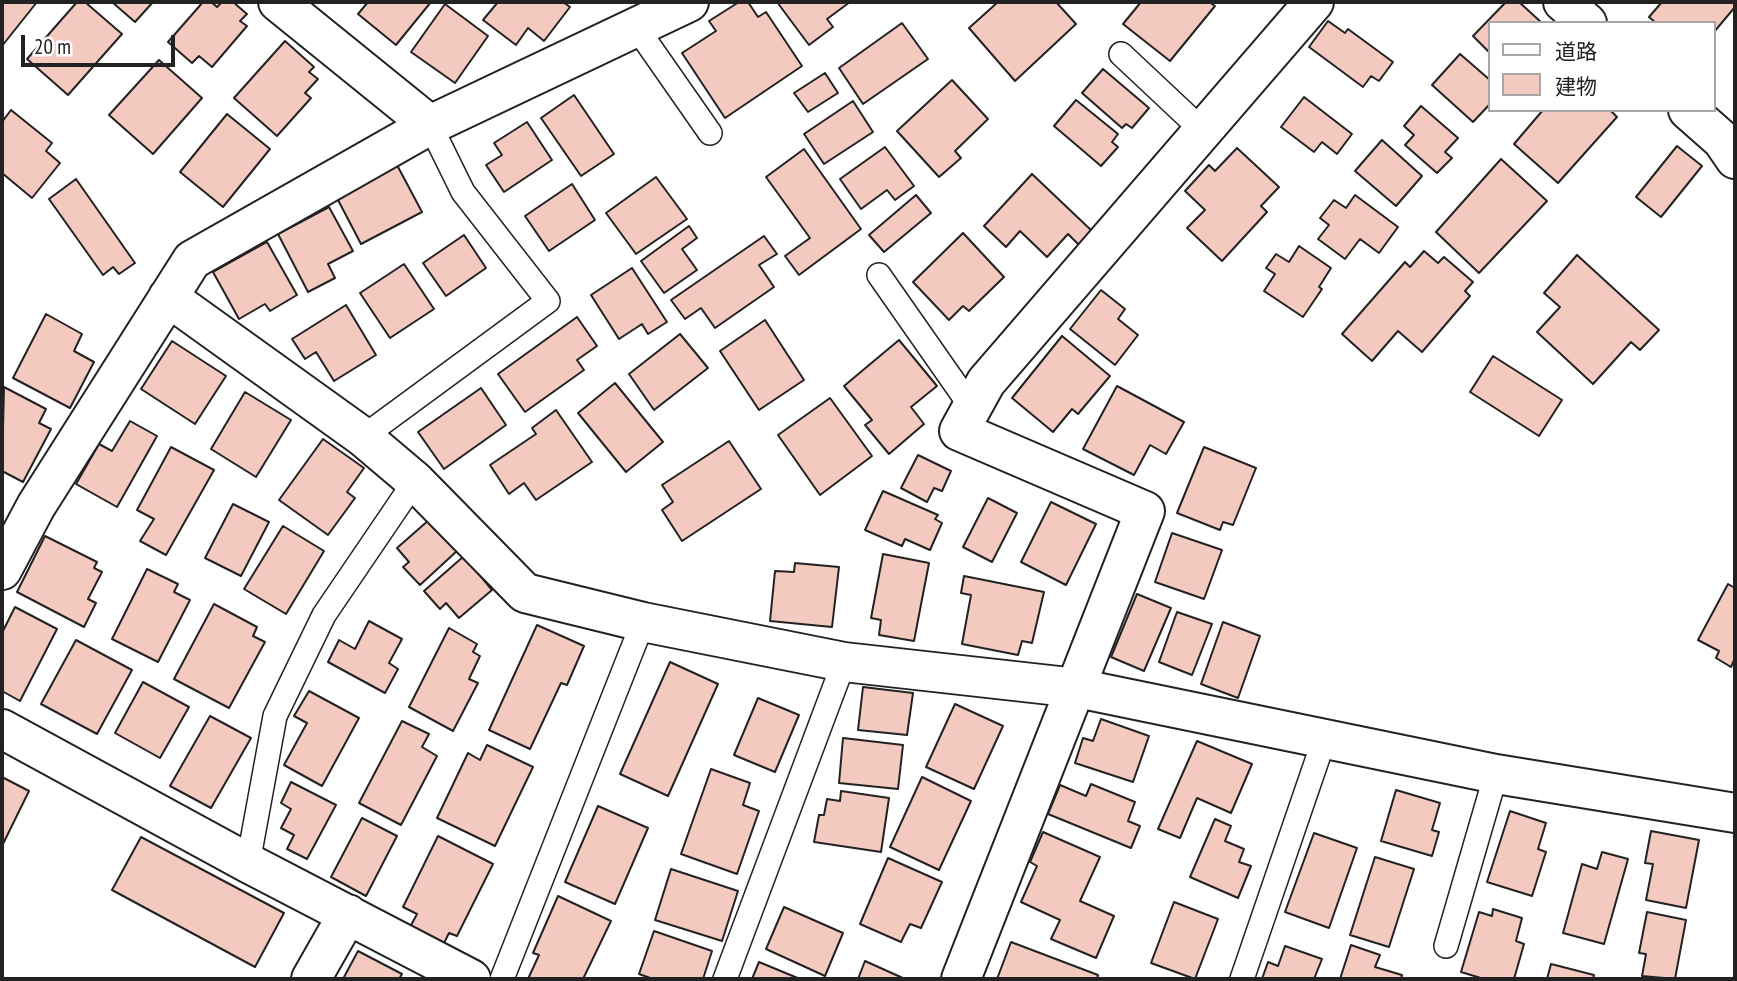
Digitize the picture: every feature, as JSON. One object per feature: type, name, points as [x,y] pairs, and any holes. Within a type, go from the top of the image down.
[{"type":"street","points":[[278,2],[430,125]]},
{"type":"street","points":[[2,570],[36,506],[192,260],[430,125],[689,2]]},
{"type":"street","points":[[961,979],[1145,511],[960,430],[986,382],[1314,2]]},
{"type":"street","points":[[1563,2],[1585,21]]},
{"type":"street","points":[[1691,112],[1731,139]]},
{"type":"street","points":[[168,297],[363,437],[415,481],[525,593],[643,622],[844,662],[1077,688],[1496,774],[1735,813]]},
{"type":"street","points":[[2,729],[248,863],[471,979]]},
{"type":"street","points":[[311,979],[348,914]]},
{"type":"lane","points":[[636,27],[710,132]]},
{"type":"lane","points":[[1121,54],[1203,131]]},
{"type":"lane","points":[[363,437],[548,301],[463,192],[430,125]]},
{"type":"lane","points":[[879,275],[972,408]]},
{"type":"lane","points":[[248,863],[275,716],[324,614],[415,481]]},
{"type":"lane","points":[[502,979],[643,622]]},
{"type":"lane","points":[[725,979],[844,662]]},
{"type":"lane","points":[[1242,979],[1325,737]]},
{"type":"lane","points":[[1446,946],[1496,774]]},
{"type":"building","points":[[2,2],[37,2],[2,46]]},
{"type":"building","points":[[77,2],[85,2],[122,34],[68,95],[27,59]]},
{"type":"building","points":[[112,2],[153,2],[135,22]]},
{"type":"building","points":[[203,2],[211,2],[217,7],[222,2],[233,2],[247,14],[240,21],[247,26],[212,67],[199,56],[192,63],[168,42]]},
{"type":"building","points":[[368,2],[431,2],[396,45],[358,14]]},
{"type":"building","points":[[498,2],[563,2],[570,7],[544,41],[528,28],[516,45],[483,20]]},
{"type":"building","points":[[739,2],[748,2],[758,17],[766,12],[802,66],[725,118],[682,53],[716,31],[709,21]]},
{"type":"building","points":[[777,2],[850,2],[827,19],[833,27],[809,45]]},
{"type":"building","points":[[998,2],[1056,2],[1076,24],[1015,81],[969,28]]},
{"type":"building","points":[[1141,2],[1209,2],[1215,6],[1170,61],[1123,24]]},
{"type":"building","points":[[1506,2],[1519,2],[1540,21],[1488,21],[1488,51],[1473,36]]},
{"type":"building","points":[[1662,2],[1735,2],[1735,7],[1716,30],[1716,21],[1654,21],[1649,17]]},
{"type":"building","points":[[445,4],[488,36],[455,83],[411,52]]},
{"type":"building","points":[[1328,21],[1345,33],[1348,29],[1393,62],[1379,81],[1371,76],[1363,87],[1309,47]]},
{"type":"building","points":[[902,23],[928,59],[863,104],[839,68]]},
{"type":"building","points":[[285,41],[314,67],[309,72],[318,79],[305,93],[311,98],[277,136],[234,98]]},
{"type":"building","points":[[1460,54],[1488,78],[1488,106],[1473,122],[1432,85]]},
{"type":"building","points":[[159,60],[202,98],[153,154],[109,115]]},
{"type":"building","points":[[1103,69],[1149,108],[1132,128],[1126,124],[1122,128],[1082,93]]},
{"type":"building","points":[[825,73],[838,93],[808,112],[794,93]]},
{"type":"building","points":[[952,80],[988,119],[955,151],[961,158],[939,177],[897,131]]},
{"type":"building","points":[[574,95],[614,154],[581,176],[541,118]]},
{"type":"building","points":[[1304,97],[1352,134],[1337,154],[1322,142],[1314,152],[1281,127]]},
{"type":"building","points":[[1076,100],[1118,134],[1112,142],[1118,147],[1101,166],[1054,126]]},
{"type":"building","points":[[853,101],[873,132],[824,164],[804,134]]},
{"type":"building","points":[[1421,106],[1458,138],[1445,152],[1452,158],[1437,173],[1405,145],[1414,135],[1404,126]]},
{"type":"building","points":[[11,110],[52,143],[46,151],[60,163],[32,198],[2,173],[2,122]]},
{"type":"building","points":[[1541,112],[1612,112],[1617,117],[1558,183],[1514,144]]},
{"type":"building","points":[[227,114],[270,149],[223,207],[180,172]]},
{"type":"building","points":[[527,122],[552,160],[504,192],[486,165],[502,155],[494,143]]},
{"type":"building","points":[[1382,140],[1422,176],[1396,206],[1355,171]]},
{"type":"building","points":[[1677,146],[1702,166],[1661,217],[1636,197]]},
{"type":"building","points":[[885,147],[914,186],[895,200],[887,190],[861,209],[840,179]]},
{"type":"building","points":[[1237,148],[1279,187],[1261,206],[1267,212],[1222,261],[1187,228],[1205,210],[1185,191],[1209,165],[1215,171]]},
{"type":"building","points":[[804,149],[861,229],[799,275],[785,256],[810,238],[766,177]]},
{"type":"building","points":[[1501,159],[1547,201],[1479,273],[1436,232]]},
{"type":"building","points":[[397,165],[422,212],[361,244],[337,198]]},
{"type":"building","points":[[1032,174],[1092,231],[1079,245],[1068,234],[1047,257],[1020,231],[1006,247],[984,226]]},
{"type":"building","points":[[656,177],[687,219],[636,254],[606,213]]},
{"type":"building","points":[[76,179],[135,263],[119,274],[113,267],[103,275],[49,199]]},
{"type":"building","points":[[572,184],[595,220],[549,251],[525,216]]},
{"type":"building","points":[[916,195],[931,213],[884,252],[869,235]]},
{"type":"building","points":[[1355,195],[1398,227],[1379,253],[1360,239],[1345,259],[1318,239],[1329,225],[1320,218],[1334,200],[1346,208]]},
{"type":"building","points":[[329,207],[353,251],[328,264],[335,278],[308,292],[278,234]]},
{"type":"building","points":[[689,226],[697,238],[682,249],[697,270],[664,293],[641,261]]},
{"type":"building","points":[[963,233],[1004,277],[969,311],[963,306],[949,320],[913,282]]},
{"type":"building","points":[[464,235],[486,268],[446,296],[423,263]]},
{"type":"building","points":[[764,236],[777,254],[759,265],[774,287],[715,328],[701,308],[685,319],[671,300]]},
{"type":"building","points":[[267,242],[297,295],[270,311],[265,304],[239,319],[213,272]]},
{"type":"building","points":[[1299,246],[1331,268],[1319,287],[1322,289],[1303,317],[1264,291],[1275,274],[1266,268],[1276,254],[1289,262]]},
{"type":"building","points":[[1424,251],[1438,263],[1444,257],[1473,282],[1465,291],[1470,296],[1422,352],[1398,331],[1372,361],[1342,334],[1405,262],[1410,267]]},
{"type":"building","points":[[1577,255],[1659,330],[1640,350],[1631,342],[1593,384],[1537,332],[1560,307],[1544,293]]},
{"type":"building","points":[[404,264],[434,309],[390,338],[360,293]]},
{"type":"building","points":[[632,268],[667,322],[648,334],[642,324],[619,339],[591,295]]},
{"type":"building","points":[[1101,290],[1125,309],[1118,319],[1138,335],[1115,365],[1070,329]]},
{"type":"building","points":[[346,305],[376,355],[334,381],[316,352],[305,359],[292,339]]},
{"type":"building","points":[[46,314],[82,334],[74,351],[94,362],[70,408],[13,378]]},
{"type":"building","points":[[577,317],[597,346],[577,360],[584,370],[525,412],[498,374]]},
{"type":"building","points":[[765,320],[804,380],[759,410],[720,351]]},
{"type":"building","points":[[680,334],[708,368],[654,410],[629,374]]},
{"type":"building","points":[[1062,336],[1110,376],[1078,414],[1072,409],[1053,432],[1012,398]]},
{"type":"building","points":[[899,340],[937,386],[911,407],[924,424],[889,454],[865,425],[872,420],[844,386]]},
{"type":"building","points":[[172,341],[226,376],[195,424],[141,389]]},
{"type":"building","points":[[1493,356],[1562,400],[1539,436],[1470,392]]},
{"type":"building","points":[[615,383],[663,442],[626,472],[578,413]]},
{"type":"building","points":[[1117,386],[1184,422],[1166,454],[1150,445],[1134,475],[1083,449]]},
{"type":"building","points":[[4,387],[46,409],[39,423],[51,429],[23,482],[2,471]]},
{"type":"building","points":[[481,388],[506,425],[444,469],[418,432]]},
{"type":"building","points":[[245,392],[291,420],[256,477],[211,449]]},
{"type":"building","points":[[830,398],[872,456],[820,495],[778,435]]},
{"type":"building","points":[[556,410],[592,462],[536,500],[524,483],[509,494],[490,465],[536,434],[532,428]]},
{"type":"building","points":[[130,421],[157,436],[117,507],[76,484],[99,444],[112,451]]},
{"type":"building","points":[[323,439],[364,468],[347,492],[355,498],[328,535],[279,500]]},
{"type":"building","points":[[729,441],[761,489],[682,541],[662,510],[673,502],[662,485]]},
{"type":"building","points":[[171,447],[214,470],[166,555],[140,541],[154,519],[137,510]]},
{"type":"building","points":[[1204,447],[1256,468],[1233,525],[1223,522],[1220,530],[1177,513]]},
{"type":"building","points":[[918,455],[951,471],[942,491],[934,488],[927,502],[901,488]]},
{"type":"building","points":[[883,491],[938,515],[935,519],[942,523],[930,550],[905,539],[902,546],[865,530]]},
{"type":"building","points":[[988,498],[1017,513],[992,562],[963,547]]},
{"type":"building","points":[[1051,502],[1096,524],[1066,585],[1021,562]]},
{"type":"building","points":[[233,504],[269,522],[241,576],[205,558]]},
{"type":"building","points":[[430,519],[458,550],[420,585],[403,567],[409,562],[397,548]]},
{"type":"building","points":[[283,526],[324,551],[286,614],[244,589]]},
{"type":"building","points":[[1172,533],[1222,550],[1204,599],[1155,582]]},
{"type":"building","points":[[45,536],[97,562],[94,568],[102,572],[88,599],[96,603],[84,627],[17,592]]},
{"type":"building","points":[[883,554],[929,563],[914,641],[879,635],[881,620],[871,618]]},
{"type":"building","points":[[464,556],[492,590],[459,618],[446,603],[440,609],[424,591]]},
{"type":"building","points":[[795,563],[839,567],[832,627],[770,621],[775,571],[794,572]]},
{"type":"building","points":[[147,569],[178,584],[174,592],[190,600],[158,662],[112,639]]},
{"type":"building","points":[[964,576],[1044,592],[1032,643],[1022,641],[1018,655],[962,644],[971,595],[961,593]]},
{"type":"building","points":[[1728,584],[1735,588],[1735,658],[1731,667],[1716,658],[1719,651],[1698,640]]},
{"type":"building","points":[[1137,594],[1171,608],[1144,671],[1111,657]]},
{"type":"building","points":[[214,604],[257,627],[253,636],[265,642],[229,708],[174,679]]},
{"type":"building","points":[[15,607],[57,629],[20,701],[2,691],[2,633]]},
{"type":"building","points":[[1177,612],[1212,624],[1192,675],[1159,662]]},
{"type":"building","points":[[369,621],[402,639],[389,663],[398,669],[385,693],[328,662],[339,640],[355,649]]},
{"type":"building","points":[[1223,622],[1260,636],[1238,698],[1201,684]]},
{"type":"building","points":[[537,625],[584,646],[567,685],[561,683],[530,749],[489,730]]},
{"type":"building","points":[[449,628],[477,644],[473,652],[480,656],[469,679],[478,683],[453,731],[409,707]]},
{"type":"building","points":[[76,640],[132,670],[97,734],[41,704]]},
{"type":"building","points":[[670,662],[718,684],[668,796],[620,774]]},
{"type":"building","points":[[143,682],[189,707],[160,758],[115,733]]},
{"type":"building","points":[[863,687],[913,693],[907,735],[858,730]]},
{"type":"building","points":[[309,691],[359,718],[322,786],[284,765],[307,723],[294,716]]},
{"type":"building","points":[[758,698],[799,715],[775,772],[734,755]]},
{"type":"building","points":[[955,704],[1003,726],[974,789],[926,767]]},
{"type":"building","points":[[210,716],[251,738],[211,808],[170,786]]},
{"type":"building","points":[[1101,719],[1149,736],[1133,782],[1075,763],[1083,738],[1093,741]]},
{"type":"building","points":[[402,721],[429,734],[422,747],[437,756],[401,825],[359,803]]},
{"type":"building","points":[[843,738],[903,745],[898,789],[839,783]]},
{"type":"building","points":[[1197,741],[1252,764],[1231,813],[1197,798],[1180,838],[1158,829]]},
{"type":"building","points":[[487,745],[533,767],[495,846],[437,818],[468,753],[480,760]]},
{"type":"building","points":[[711,769],[750,783],[743,805],[759,811],[737,874],[681,854]]},
{"type":"building","points":[[2,777],[29,791],[2,846]]},
{"type":"building","points":[[922,777],[971,801],[939,870],[890,847]]},
{"type":"building","points":[[291,782],[336,805],[307,859],[287,849],[294,835],[281,828],[291,809],[281,803]]},
{"type":"building","points":[[1091,784],[1135,802],[1128,821],[1140,826],[1131,848],[1048,814],[1060,785],[1086,796]]},
{"type":"building","points":[[1396,790],[1440,803],[1432,830],[1439,832],[1432,856],[1381,841]]},
{"type":"building","points":[[841,791],[889,798],[881,852],[814,842],[819,815],[824,815],[827,799],[840,801]]},
{"type":"building","points":[[598,806],[648,828],[615,904],[565,882]]},
{"type":"building","points":[[1510,811],[1546,823],[1538,849],[1546,852],[1532,896],[1487,882]]},
{"type":"building","points":[[362,818],[397,836],[366,896],[331,877]]},
{"type":"building","points":[[1215,819],[1231,826],[1225,841],[1244,849],[1239,862],[1251,866],[1238,898],[1190,877]]},
{"type":"building","points":[[1651,831],[1699,840],[1686,908],[1646,900],[1653,864],[1645,863]]},
{"type":"building","points":[[1043,832],[1100,857],[1080,901],[1114,916],[1096,958],[1051,939],[1060,920],[1021,902],[1037,866],[1030,862]]},
{"type":"building","points":[[1314,833],[1357,848],[1329,928],[1285,912]]},
{"type":"building","points":[[438,836],[493,864],[457,936],[449,933],[443,945],[409,929],[417,914],[403,907]]},
{"type":"building","points":[[141,837],[284,913],[255,967],[112,890]]},
{"type":"building","points":[[1602,852],[1628,859],[1604,944],[1563,933],[1582,864],[1597,869]]},
{"type":"building","points":[[1375,857],[1414,869],[1389,947],[1350,935]]},
{"type":"building","points":[[888,858],[942,882],[921,928],[910,924],[901,942],[860,924]]},
{"type":"building","points":[[671,869],[738,891],[722,941],[655,920]]},
{"type":"building","points":[[558,896],[611,921],[583,979],[528,979],[539,955],[533,953]]},
{"type":"building","points":[[1174,902],[1218,919],[1195,979],[1151,963]]},
{"type":"building","points":[[784,907],[843,933],[825,976],[766,949]]},
{"type":"building","points":[[1493,909],[1522,918],[1516,941],[1524,944],[1514,979],[1484,979],[1461,972],[1479,912],[1492,916]]},
{"type":"building","points":[[1647,912],[1686,920],[1675,979],[1642,976],[1646,954],[1639,953]]},
{"type":"building","points":[[654,931],[712,951],[703,979],[653,979],[639,974]]},
{"type":"building","points":[[1011,942],[1098,975],[1097,979],[997,979]]},
{"type":"building","points":[[1351,945],[1380,955],[1375,967],[1402,975],[1401,979],[1340,979]]},
{"type":"building","points":[[1285,946],[1322,959],[1314,979],[1262,979],[1268,962],[1278,966]]},
{"type":"building","points":[[358,951],[402,974],[399,979],[343,979]]},
{"type":"building","points":[[865,961],[905,979],[858,979]]},
{"type":"building","points":[[759,962],[800,979],[752,979]]},
{"type":"building","points":[[1551,964],[1594,975],[1593,979],[1547,979]]}]
